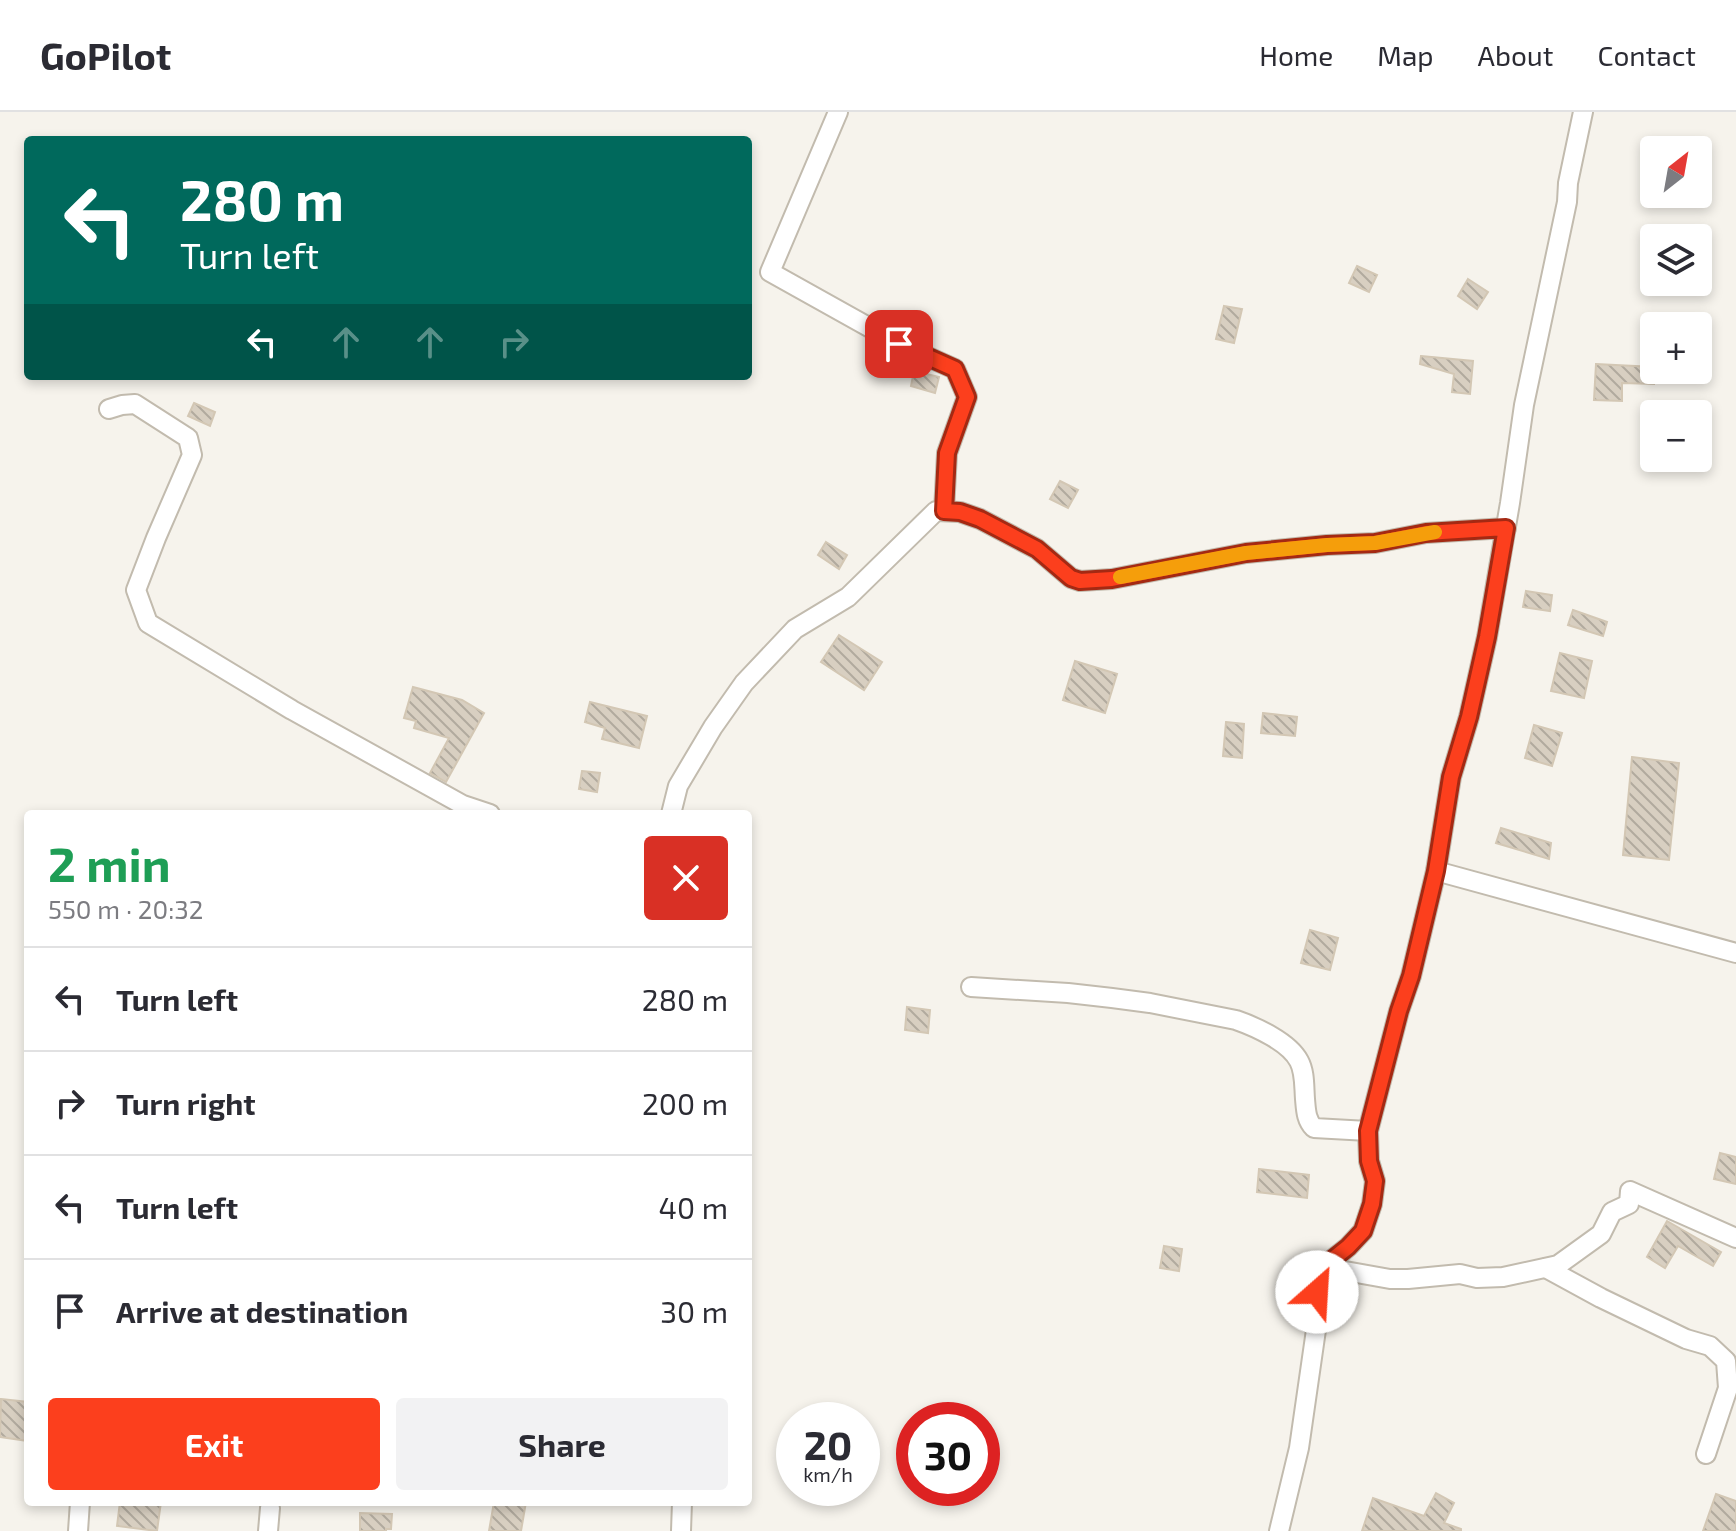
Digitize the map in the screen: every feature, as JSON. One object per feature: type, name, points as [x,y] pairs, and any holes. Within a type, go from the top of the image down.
[{"type":"street","points":[[838,112],[770,272],[899,344],[955,369],[967,397],[947,453],[944,511]]},
{"type":"street","points":[[1279,1531],[1299,1448],[1318,1316],[1319,1276],[1323,1267],[1363,1231],[1372,1204],[1375,1181],[1369,1161],[1368,1131],[1411,976],[1436,871],[1451,777],[1469,717],[1487,637],[1524,405],[1583,112]]},
{"type":"street","points":[[109,409],[135,404],[188,438],[192,455],[136,590],[148,623],[306,718],[463,805],[478,810]]},
{"type":"street","points":[[672,810],[678,786],[744,683],[795,629],[848,597],[936,511],[960,512],[980,519],[1037,549],[1071,578],[1080,581],[1112,579],[1246,553],[1375,543],[1426,533],[1506,528]]},
{"type":"street","points":[[1436,871],[1736,953]]},
{"type":"street","points":[[971,987],[1068,993],[1150,1003],[1250,1025],[1282,1044],[1298,1058],[1303,1073],[1307,1114],[1314,1128],[1368,1131]]},
{"type":"street","points":[[1323,1267],[1390,1279],[1460,1274],[1477,1278],[1503,1277],[1546,1268],[1558,1265],[1601,1234],[1612,1212],[1629,1204],[1630,1191],[1736,1238]]},
{"type":"street","points":[[1546,1268],[1686,1339],[1710,1346],[1726,1361],[1728,1388],[1706,1454]]},
{"type":"street","points":[[78,1531],[80,1506]]},
{"type":"street","points":[[681,1531],[682,1506]]},
{"type":"street","points":[[268,1531],[270,1508]]},
{"type":"building","points":[[1357,266],[1377,275],[1369,292],[1349,283]]},
{"type":"building","points":[[1468,279],[1488,292],[1477,309],[1458,296]]},
{"type":"building","points":[[1224,306],[1242,309],[1234,343],[1216,339]]},
{"type":"building","points":[[1421,356],[1473,361],[1470,394],[1452,392],[1454,374],[1420,364]]},
{"type":"building","points":[[1596,364],[1640,366],[1640,384],[1622,383],[1622,401],[1594,400]]},
{"type":"building","points":[[914,371],[939,377],[935,393],[911,386]]},
{"type":"building","points":[[194,403],[215,412],[210,426],[188,416]]},
{"type":"building","points":[[1060,481],[1078,490],[1068,508],[1050,499]]},
{"type":"building","points":[[826,542],[847,555],[839,569],[818,555]]},
{"type":"building","points":[[1526,591],[1552,595],[1550,611],[1523,607]]},
{"type":"building","points":[[1573,610],[1607,622],[1603,636],[1568,625]]},
{"type":"building","points":[[839,635],[882,662],[864,690],[821,662]]},
{"type":"building","points":[[1560,653],[1592,661],[1584,698],[1551,691]]},
{"type":"building","points":[[1075,661],[1117,674],[1105,713],[1063,700]]},
{"type":"building","points":[[413,687],[462,700],[484,713],[446,782],[430,773],[449,738],[414,728],[416,721],[404,718]]},
{"type":"building","points":[[590,702],[647,716],[639,748],[602,739],[605,728],[585,722]]},
{"type":"building","points":[[1263,713],[1297,717],[1295,736],[1261,733]]},
{"type":"building","points":[[1226,722],[1244,724],[1242,758],[1223,756]]},
{"type":"building","points":[[1534,725],[1562,733],[1552,766],[1525,758]]},
{"type":"building","points":[[1632,757],[1679,763],[1669,860],[1623,855]]},
{"type":"building","points":[[582,771],[600,773],[597,792],[579,789]]},
{"type":"building","points":[[1501,828],[1551,843],[1549,859],[1496,843]]},
{"type":"building","points":[[1310,930],[1338,938],[1330,970],[1301,963]]},
{"type":"building","points":[[907,1007],[930,1010],[928,1033],[905,1030]]},
{"type":"building","points":[[1720,1153],[1736,1157],[1736,1184],[1714,1179]]},
{"type":"building","points":[[1259,1169],[1309,1175],[1307,1198],[1257,1192]]},
{"type":"building","points":[[1667,1221],[1721,1252],[1713,1266],[1678,1246],[1665,1268],[1647,1257]]},
{"type":"building","points":[[1164,1246],[1182,1249],[1179,1271],[1160,1268]]},
{"type":"building","points":[[1,1399],[24,1402],[24,1440],[0,1437]]},
{"type":"building","points":[[1436,1493],[1454,1503],[1444,1523],[1461,1531],[1362,1531],[1373,1498],[1424,1516]]},
{"type":"building","points":[[1716,1494],[1736,1501],[1736,1531],[1703,1531]]},
{"type":"building","points":[[120,1506],[160,1506],[157,1531],[117,1526]]},
{"type":"building","points":[[493,1506],[525,1506],[521,1531],[489,1531]]},
{"type":"building","points":[[360,1513],[392,1514],[391,1529],[360,1531]]},
{"type":"slow traffic","points":[[1120,577],[1246,553],[1375,543],[1435,532]]},
{"type":"route","points":[[899,344],[955,369],[967,397],[947,453],[944,511],[960,512],[980,519],[1037,549],[1071,578],[1080,581],[1112,579],[1246,553],[1375,543],[1426,533],[1506,528],[1487,637],[1469,717],[1451,777],[1436,871],[1368,1131],[1369,1161],[1375,1181],[1372,1204],[1363,1231],[1323,1267],[1317,1292]]}]
